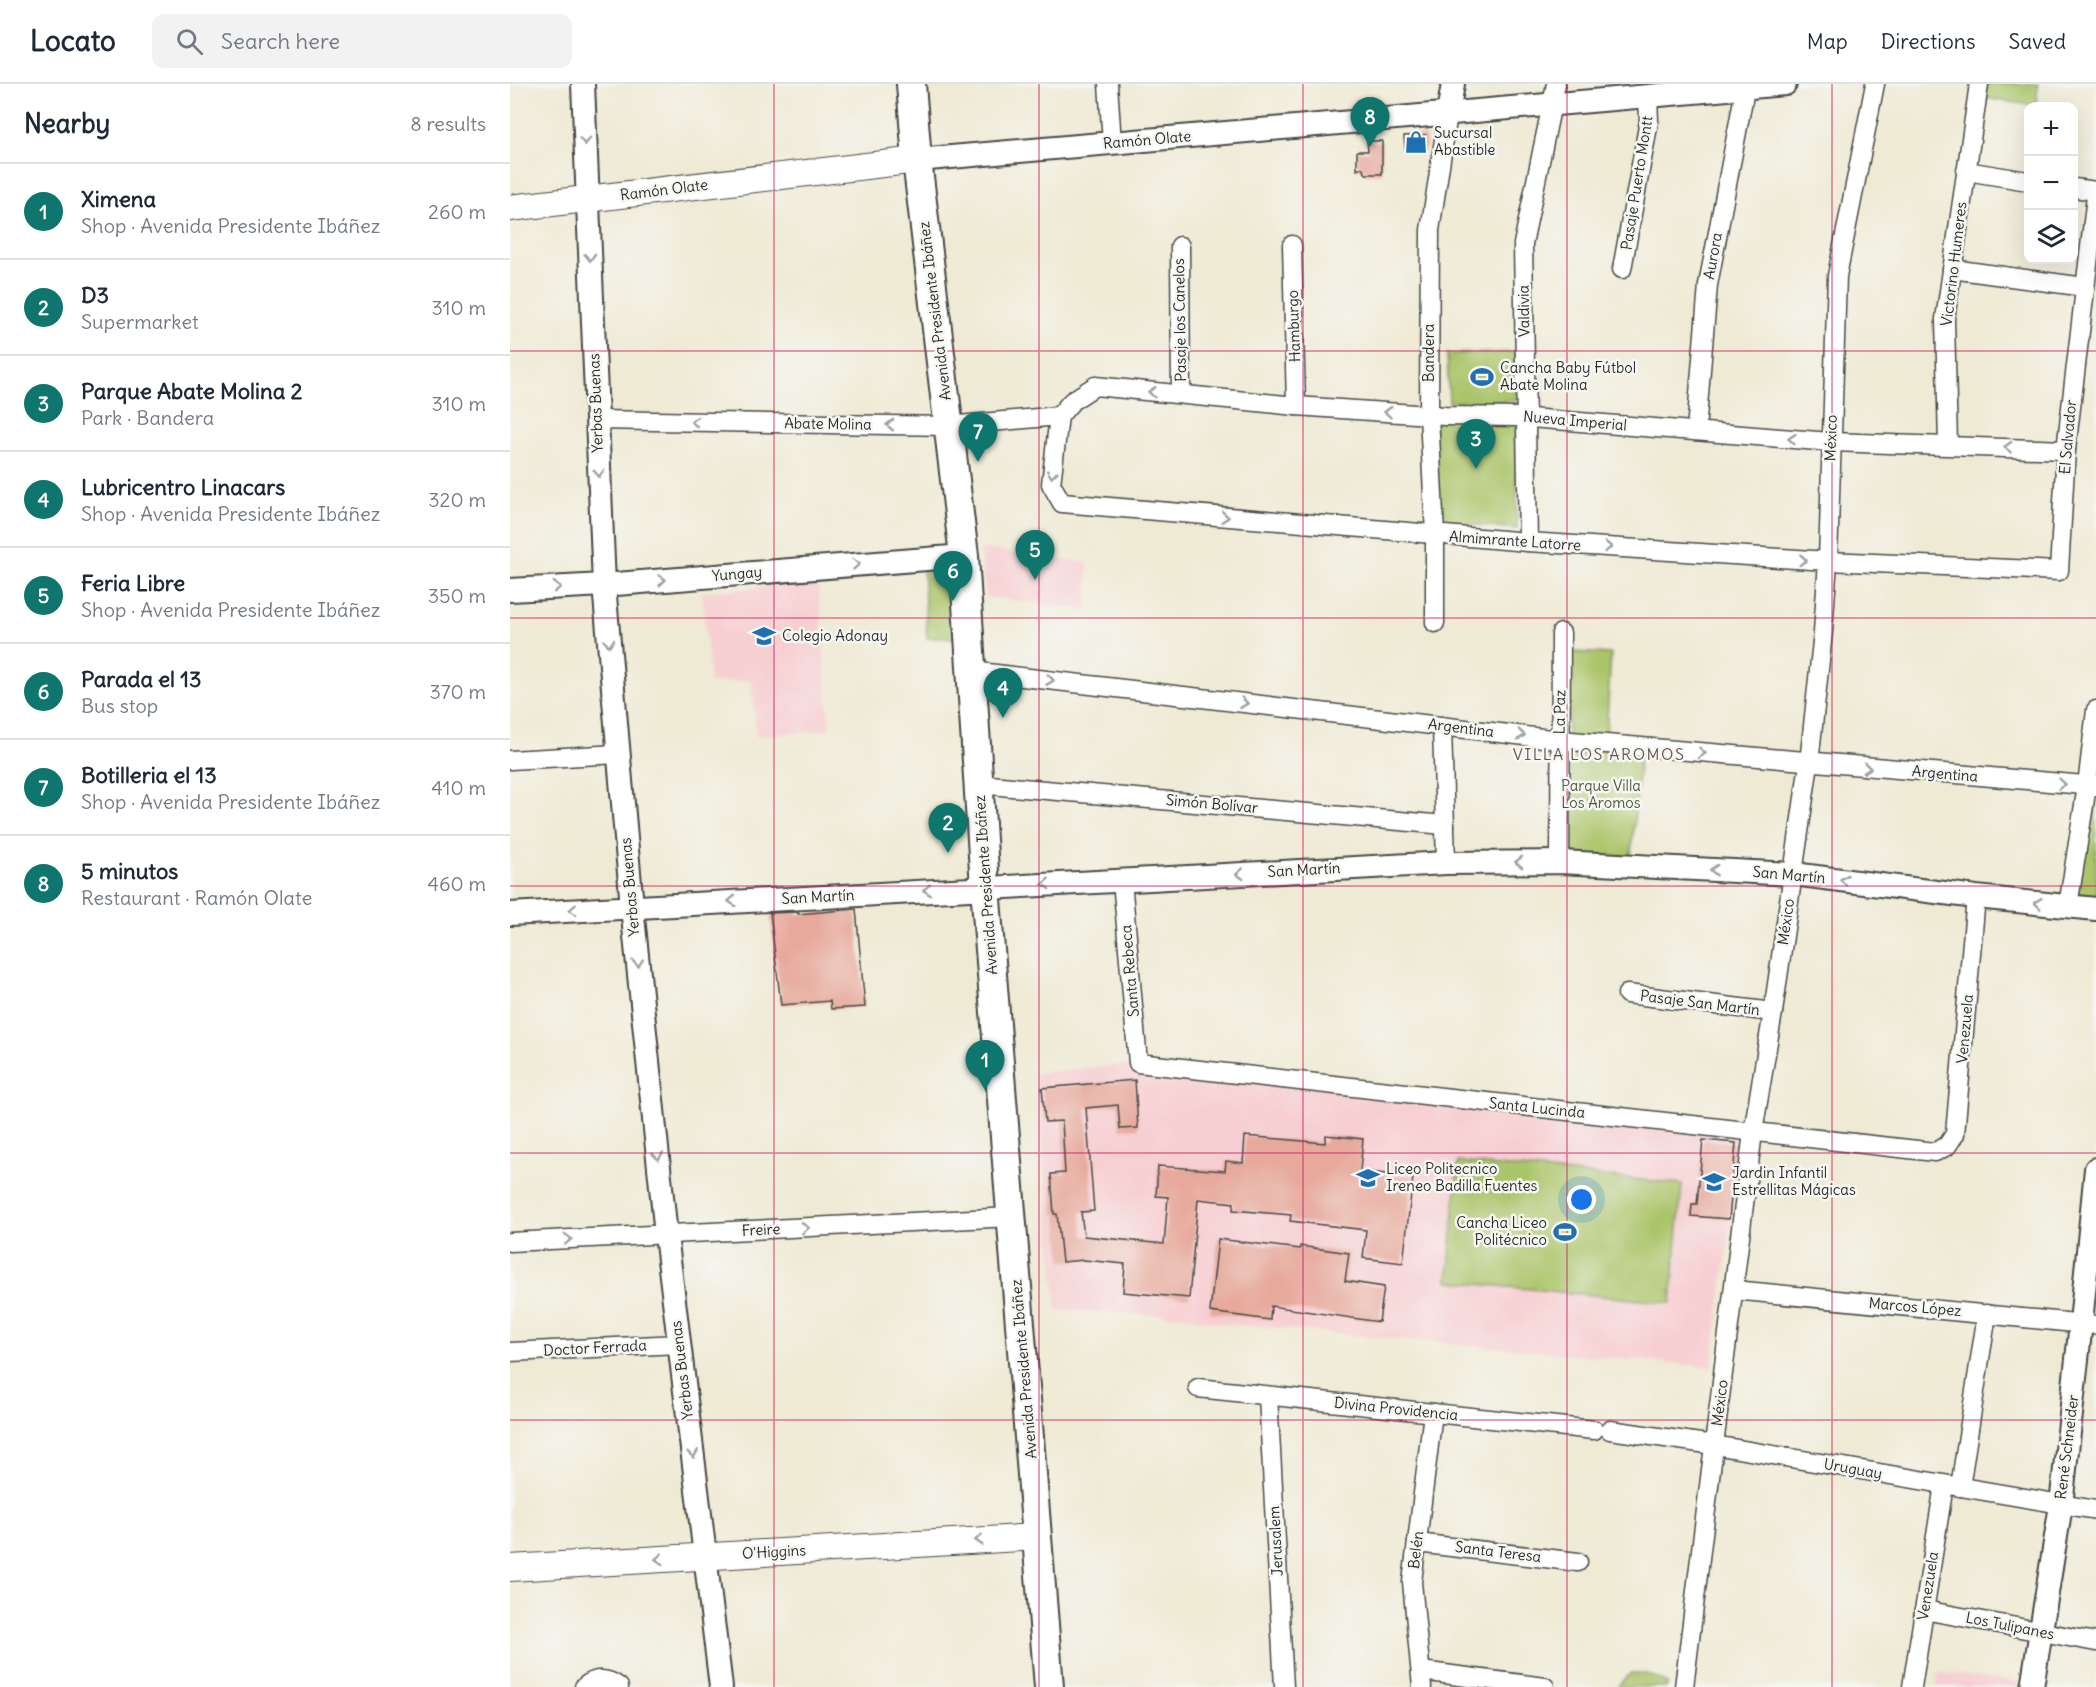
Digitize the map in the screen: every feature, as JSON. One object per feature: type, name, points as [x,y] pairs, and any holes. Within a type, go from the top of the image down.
[{"type":"main road","name":"Avenida Presidente Ibáñez","points":[[911,84],[917,160],[964,556],[985,887],[1049,1687]]},
{"type":"main road","name":"Ramón Olate","points":[[510,208],[917,160]]},
{"type":"main road","name":"O'Higgins","points":[[510,1568],[1038,1537]]},
{"type":"street","name":"Yerbas Buenas","points":[[583,84],[604,585],[618,754],[666,1235],[721,1687]]},
{"type":"street","points":[[1108,84],[1112,143]]},
{"type":"street","name":"Bandera","points":[[1435,623],[1435,535],[1429,415],[1430,230],[1453,84]]},
{"type":"street","name":"Ramón Olate","points":[[917,160],[1448,114],[1554,94],[1648,96],[1785,84]]},
{"type":"street","name":"México","points":[[1684,1687],[1753,1132],[1809,763],[1828,561],[1837,276],[1875,84]]},
{"type":"street","name":"Victorino Humeres","points":[[1948,445],[1945,319],[1979,84]]},
{"type":"street","name":"Aurora","points":[[1696,431],[1708,285],[1745,86]]},
{"type":"street","name":"Valdivia","points":[[1528,542],[1523,244],[1554,94]]},
{"type":"street","name":"Pasaje Puerto Montt","points":[[1622,269],[1649,121],[1648,96]]},
{"type":"street","points":[[1966,171],[2024,180]]},
{"type":"street","points":[[2078,189],[2096,191]]},
{"type":"street","name":"El Salvador","points":[[2059,571],[2066,450],[2096,196]]},
{"type":"street","name":"Hamburgo","points":[[1292,245],[1296,406]]},
{"type":"street","name":"Pasaje los Canelos","points":[[1179,246],[1181,394]]},
{"type":"street","points":[[1953,269],[2085,287]]},
{"type":"street","name":"Nueva Imperial","points":[[1059,416],[1072,401],[1095,386],[1296,406],[1429,415],[1526,417],[1831,442],[2066,450]]},
{"type":"street","name":"Abate Molina","points":[[596,420],[948,426],[1059,416]]},
{"type":"street","name":"Almimrante Latorre","points":[[1059,416],[1051,484],[1062,502],[1528,542],[1828,561],[2059,571]]},
{"type":"street","name":"Yungay","points":[[510,590],[604,585],[964,556]]},
{"type":"street","name":"La Paz","points":[[1560,862],[1561,633]]},
{"type":"street","name":"Argentina","points":[[971,671],[1560,740],[2092,786]]},
{"type":"street","points":[[2068,906],[2092,786],[2096,710]]},
{"type":"street","points":[[1442,726],[1446,863]]},
{"type":"street","points":[[510,760],[618,754]]},
{"type":"street","name":"Simón Bolívar","points":[[978,784],[1445,825]]},
{"type":"street","name":"San Martín","points":[[510,914],[1446,863],[1560,862],[1793,874],[1976,897],[2096,909]]},
{"type":"street","name":"Santa Rebeca","points":[[1122,880],[1138,1063]]},
{"type":"street","name":"Venezuela","points":[[1935,1152],[1947,1146],[1955,1134],[1976,897]]},
{"type":"street","name":"Pasaje San Martín","points":[[1626,994],[1773,1012]]},
{"type":"street","name":"Santa Lucinda","points":[[1138,1063],[1935,1152]]},
{"type":"street","name":"René Schneider","points":[[2032,1687],[2089,1324],[2096,1169]]},
{"type":"street","name":"Freire","points":[[510,1242],[1012,1217]]},
{"type":"street","name":"Marcos López","points":[[1734,1290],[2089,1324]]},
{"type":"street","name":"Venezuela","points":[[1912,1687],[1924,1610],[1987,1314]]},
{"type":"street","name":"Doctor Ferrada","points":[[510,1352],[679,1344]]},
{"type":"street","name":"Divina Providencia","points":[[1198,1388],[1602,1430]]},
{"type":"street","name":"Jerusalem","points":[[1268,1396],[1284,1687]]},
{"type":"street","name":"Belén","points":[[1422,1679],[1412,1582],[1433,1413]]},
{"type":"street","name":"Uruguay","points":[[1602,1430],[1714,1445],[2096,1510]]},
{"type":"street","name":"Santa Teresa","points":[[1417,1543],[1578,1562]]},
{"type":"street","name":"Los Tulipanes","points":[[1924,1610],[2096,1642]]},
{"type":"street","points":[[1422,1679],[1545,1687]]},
{"type":"street","points":[[584,1687],[592,1681],[605,1680],[620,1687]]},
{"type":"shaded area","points":[[979,548],[1088,563],[1087,610],[986,597]]},
{"type":"shaded area","name":"Colegio Adonay","points":[[818,582],[830,730],[756,736],[751,680],[710,683],[702,592]]},
{"type":"shaded area","name":"Liceo Politecnico Ireneo Badilla Fuentes","points":[[1122,1065],[1694,1131],[1742,1139],[1712,1367],[1218,1323],[1185,1316],[1057,1310],[1035,1073]]},
{"type":"shaded area","points":[[1938,1672],[2018,1682],[2018,1687],[1936,1687]]},
{"type":"green space","points":[[1987,84],[2038,84],[2036,102],[2024,102],[2024,104],[1985,98]]},
{"type":"green space","name":"Cancha Baby Fútbol Abate Molina","points":[[1516,352],[1517,401],[1449,402],[1447,354]]},
{"type":"green space","points":[[1433,417],[1516,422],[1517,529],[1437,521]]},
{"type":"green space","points":[[946,567],[955,638],[927,638],[923,569]]},
{"type":"green space","name":"Parque Villa Los Aromos","points":[[1570,652],[1611,654],[1605,752],[1640,756],[1631,856],[1564,855]]},
{"type":"green space","points":[[2096,759],[2096,899],[2075,897]]},
{"type":"green space","name":"Cancha Liceo Politécnico","points":[[1458,1162],[1682,1184],[1671,1303],[1448,1281]]},
{"type":"green space","points":[[1631,1673],[1648,1674],[1667,1683],[1667,1687],[1618,1687]]},
{"type":"building","name":"Sucursal Abastible","points":[[1426,135],[1427,148],[1405,149],[1404,136]]},
{"type":"building","points":[[1367,141],[1382,141],[1382,174],[1366,174],[1362,168],[1357,170],[1357,151],[1368,151]]},
{"type":"building","points":[[856,909],[865,1007],[831,1009],[830,1001],[781,1005],[770,913],[798,912],[798,914]]},
{"type":"building","points":[[1135,1080],[1138,1128],[1120,1129],[1118,1105],[1086,1108],[1094,1211],[1081,1212],[1084,1236],[1164,1244],[1168,1197],[1156,1196],[1158,1166],[1225,1171],[1226,1161],[1243,1163],[1245,1136],[1325,1143],[1326,1135],[1363,1139],[1360,1171],[1413,1177],[1403,1263],[1363,1258],[1366,1230],[1290,1221],[1291,1215],[1233,1210],[1234,1203],[1198,1199],[1189,1298],[1123,1292],[1125,1264],[1084,1260],[1062,1262],[1057,1214],[1054,1214],[1051,1174],[1065,1173],[1062,1121],[1045,1122],[1042,1088]]},
{"type":"building","name":"Jardin Infantil Estrellitas Mágicas","points":[[1703,1140],[1736,1143],[1729,1219],[1691,1216],[1692,1204],[1697,1204]]},
{"type":"building","points":[[1218,1239],[1349,1253],[1345,1281],[1384,1287],[1379,1322],[1271,1306],[1270,1320],[1210,1312]]},
{"type":"place","name":"Sucursal Abastible","points":[[1416,142]]},
{"type":"place","name":"5 minutos","points":[[1370,147]]},
{"type":"place","name":"Cancha Baby Fútbol Abate Molina","points":[[1482,377]]},
{"type":"place","name":"Botilleria el 13","points":[[978,462]]},
{"type":"place","name":"Parque Abate Molina 2","points":[[1476,469]]},
{"type":"place","name":"Feria Libre","points":[[1035,580]]},
{"type":"place","name":"Parada el 13","points":[[953,601]]},
{"type":"place","name":"Colegio Adonay","points":[[764,636]]},
{"type":"place","name":"Lubricentro Linacars","points":[[1003,718]]},
{"type":"place","name":"D3","points":[[948,853]]},
{"type":"place","name":"Ximena","points":[[985,1090]]},
{"type":"place","name":"Liceo Politecnico Ireneo Badilla Fuentes","points":[[1368,1178]]},
{"type":"place","name":"Jardin Infantil Estrellitas Mágicas","points":[[1714,1182]]},
{"type":"place","name":"Cancha Liceo Politécnico","points":[[1565,1232]]},
{"type":"district","name":"VILLA LOS AROMOS","points":[[1599,754]]}]
